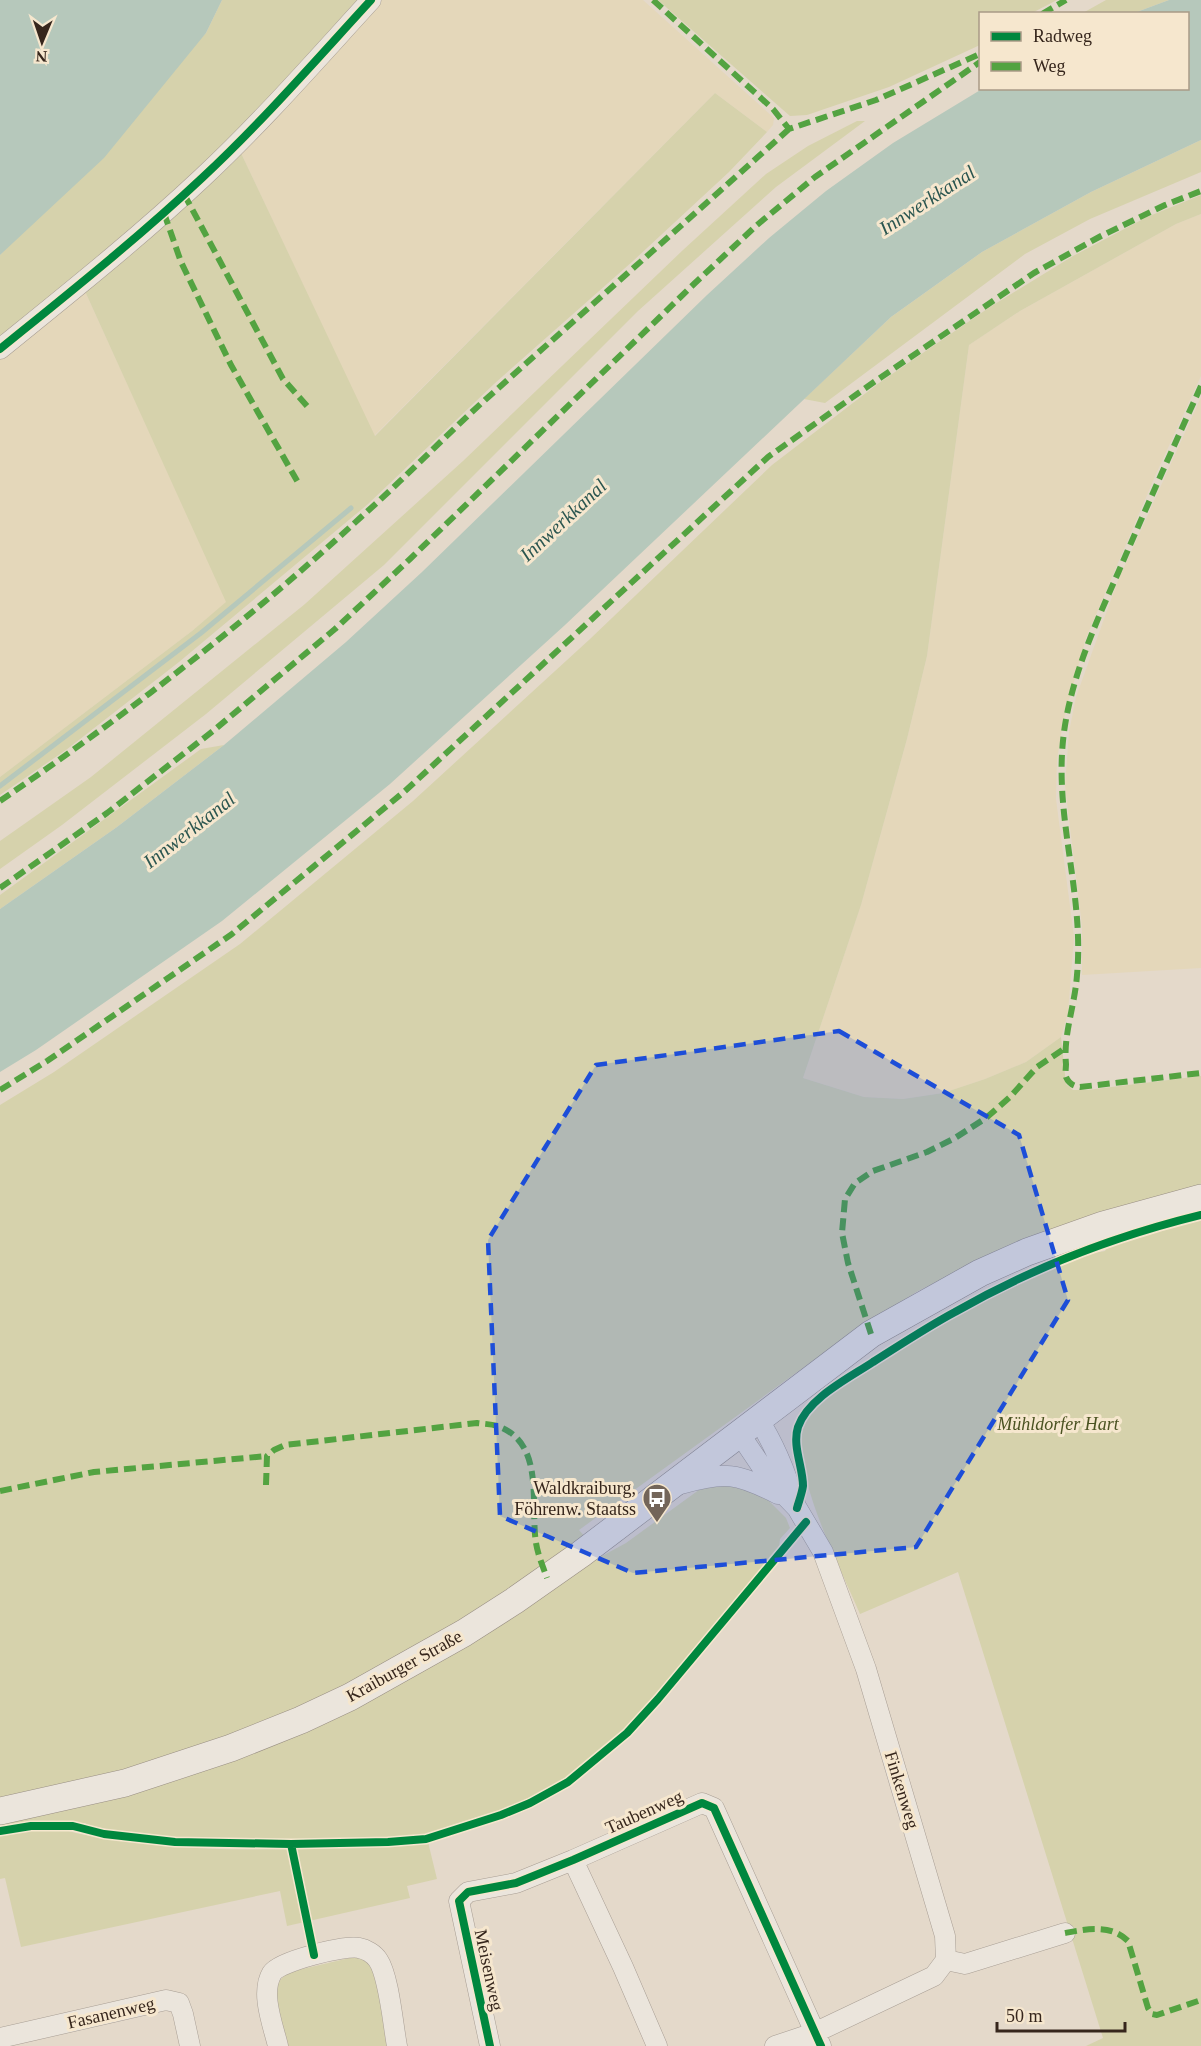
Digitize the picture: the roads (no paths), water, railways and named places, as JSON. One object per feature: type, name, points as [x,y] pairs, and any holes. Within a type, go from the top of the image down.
[{"type":"main road","name":"Kraiburger Straße","points":[[0,1810],[124,1783],[231,1748],[301,1720],[403,1668],[504,1608],[581,1554],[871,1334],[980,1273],[1027,1252],[1102,1225],[1201,1198]]},
{"type":"street","points":[[0,349],[138,236],[204,177],[278,102],[371,0]]},
{"type":"street","name":"Finkenweg","points":[[749,1426],[769,1435],[786,1473],[793,1504],[823,1552],[866,1669],[945,1936],[946,1960]]},
{"type":"street","points":[[667,1489],[718,1474],[756,1483],[793,1504]]},
{"type":"street","name":"Taubenweg","points":[[459,1901],[468,1892],[516,1883],[702,1803],[714,1808],[818,2040]]},
{"type":"street","points":[[573,1860],[657,2046]]},
{"type":"street","name":"Meisenweg","points":[[459,1901],[490,2046]]},
{"type":"street","points":[[775,2046],[818,2040],[934,1976],[946,1960],[965,1964],[1065,1934]]},
{"type":"street","points":[[278,2046],[268,1999],[269,1981],[276,1968],[287,1962],[357,1947],[375,1956],[382,1969],[397,2046]]},
{"type":"street","name":"Fasanenweg","points":[[0,2038],[166,2000],[179,2003],[190,2046]]},
{"type":"water","points":[[0,0],[222,0],[206,33],[104,158],[0,255]]},
{"type":"water","name":"Innwerkkanal","points":[[1169,0],[1201,0],[1201,140],[1091,192],[982,252],[891,317],[565,625],[390,784],[222,921],[36,1050],[0,1072],[0,909],[117,827],[224,745],[346,642],[422,572],[707,295],[769,238],[826,191],[893,143],[980,90],[1189,90],[1189,12],[1137,12]]},
{"type":"waterway","points":[[0,786],[201,633],[351,508]]},
{"type":"place","name":"Waldkraiburg, Föhrenw. Staatss","points":[[657,1524]]},
{"type":"park label","name":"Mühldorfer Hart","points":[[1058,1424]]}]
